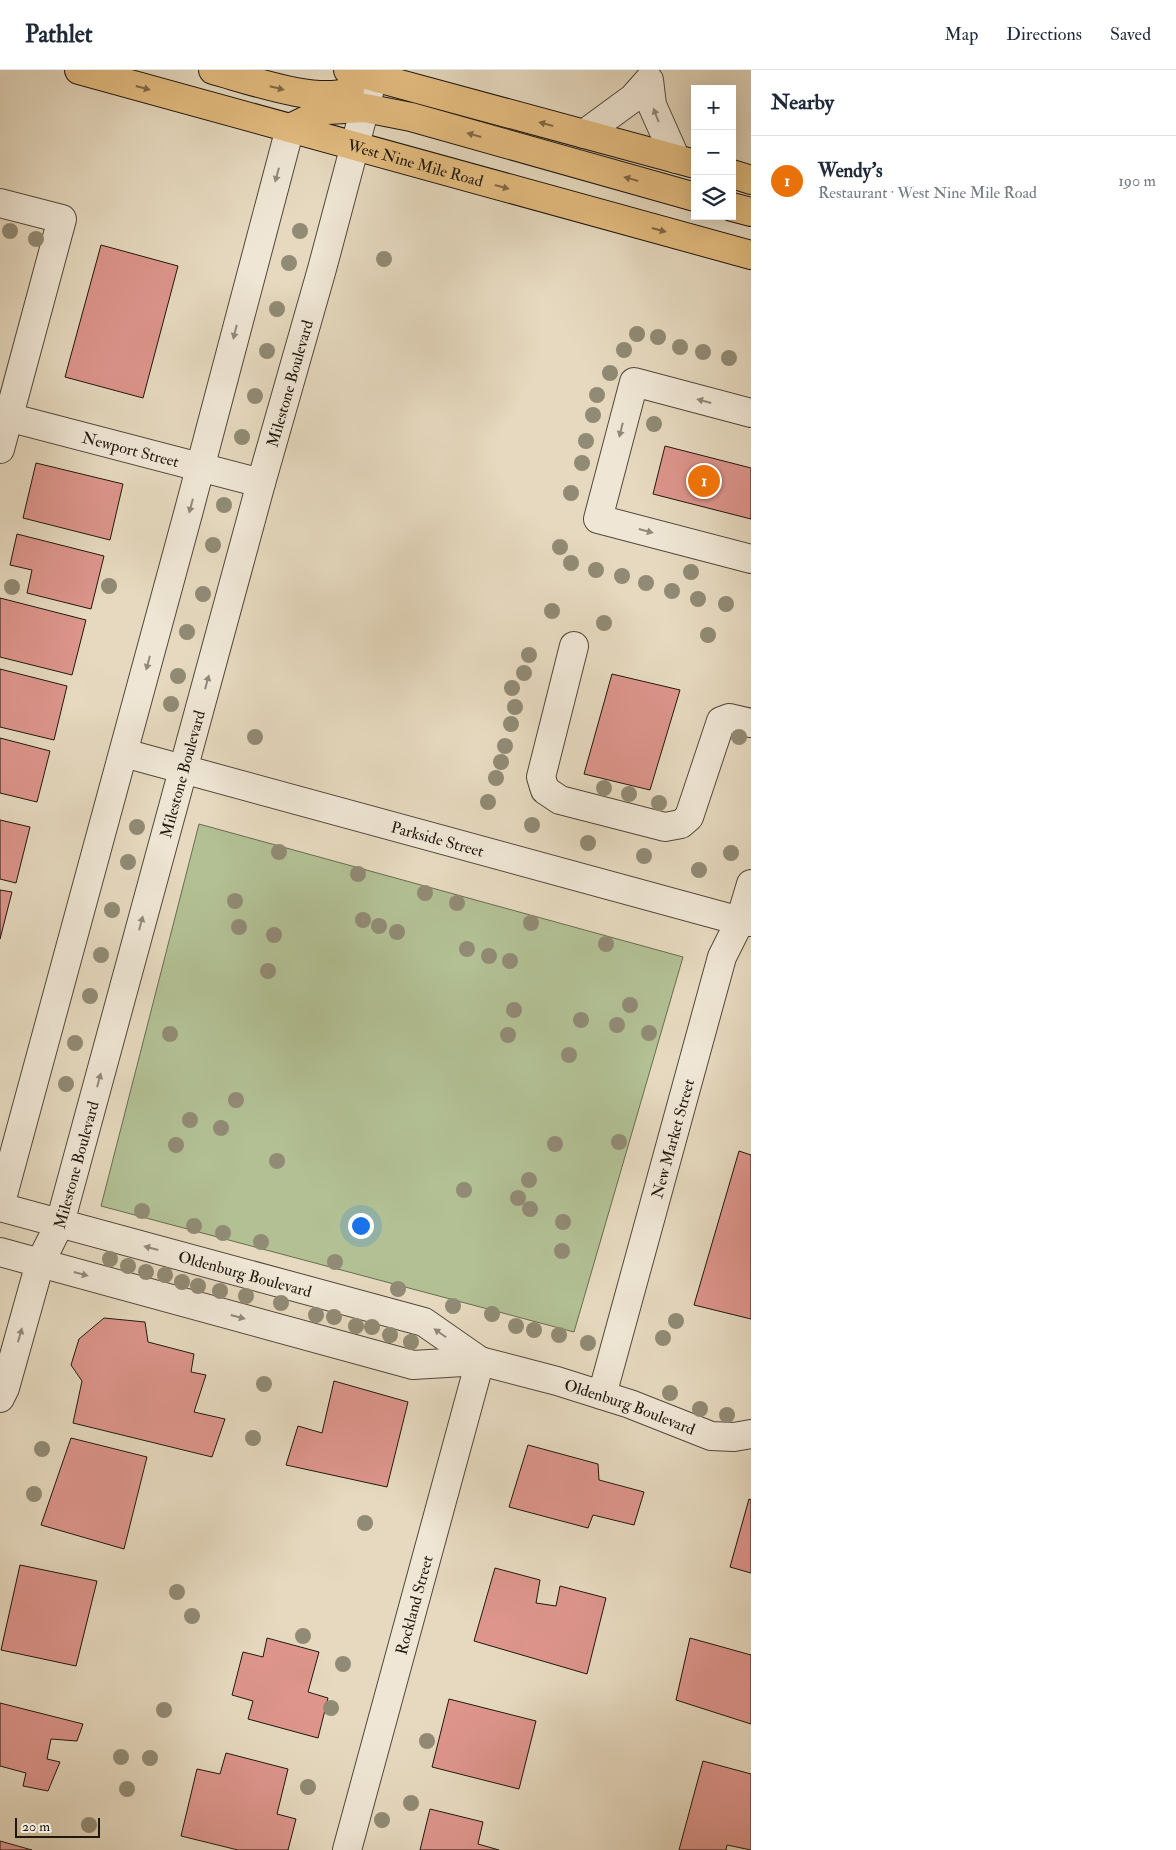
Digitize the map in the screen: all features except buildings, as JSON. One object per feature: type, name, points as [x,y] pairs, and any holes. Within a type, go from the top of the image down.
[{"type":"main road","name":"West Nine Mile Road","points":[[79,70],[751,255]]},
{"type":"main road","points":[[213,70],[281,89],[319,95],[348,92],[365,72],[685,162]]},
{"type":"main road","points":[[290,128],[327,110],[365,108],[411,117],[691,196]]},
{"type":"main road","points":[[735,175],[751,180]]},
{"type":"main road","points":[[736,208],[751,212]]},
{"type":"street","name":"Milestone Boulevard","points":[[0,1398],[5,1388],[40,1263],[60,1223],[365,108],[365,72]]},
{"type":"street","points":[[584,134],[633,98],[650,75]]},
{"type":"street","points":[[650,75],[652,105],[685,162]]},
{"type":"street","points":[[0,1207],[201,467],[290,128]]},
{"type":"street","points":[[0,203],[62,218],[4,416],[0,449]]},
{"type":"street","points":[[751,413],[634,382],[598,519],[751,559]]},
{"type":"street","name":"Newport Street","points":[[4,416],[261,483]]},
{"type":"street","points":[[574,646],[541,777],[545,790],[560,800],[665,827],[681,824],[689,817],[721,722],[729,718],[751,723]]},
{"type":"street","name":"Parkside Street","points":[[124,753],[746,921]]},
{"type":"street","name":"New Market Street","points":[[602,1395],[722,958],[746,921],[751,884]]},
{"type":"street","name":"Oldenburg Boulevard","points":[[0,1207],[424,1322],[480,1361]]},
{"type":"street","name":"Oldenburg Boulevard","points":[[0,1252],[413,1364],[480,1361],[557,1381],[630,1404],[711,1436],[734,1437],[751,1434]]},
{"type":"street","name":"Rockland Street","points":[[347,1850],[480,1361]]},
{"type":"green space","points":[[199,824],[683,957],[574,1332],[101,1206]]},
{"type":"place","name":"Wendy's","points":[[704,481]]}]
